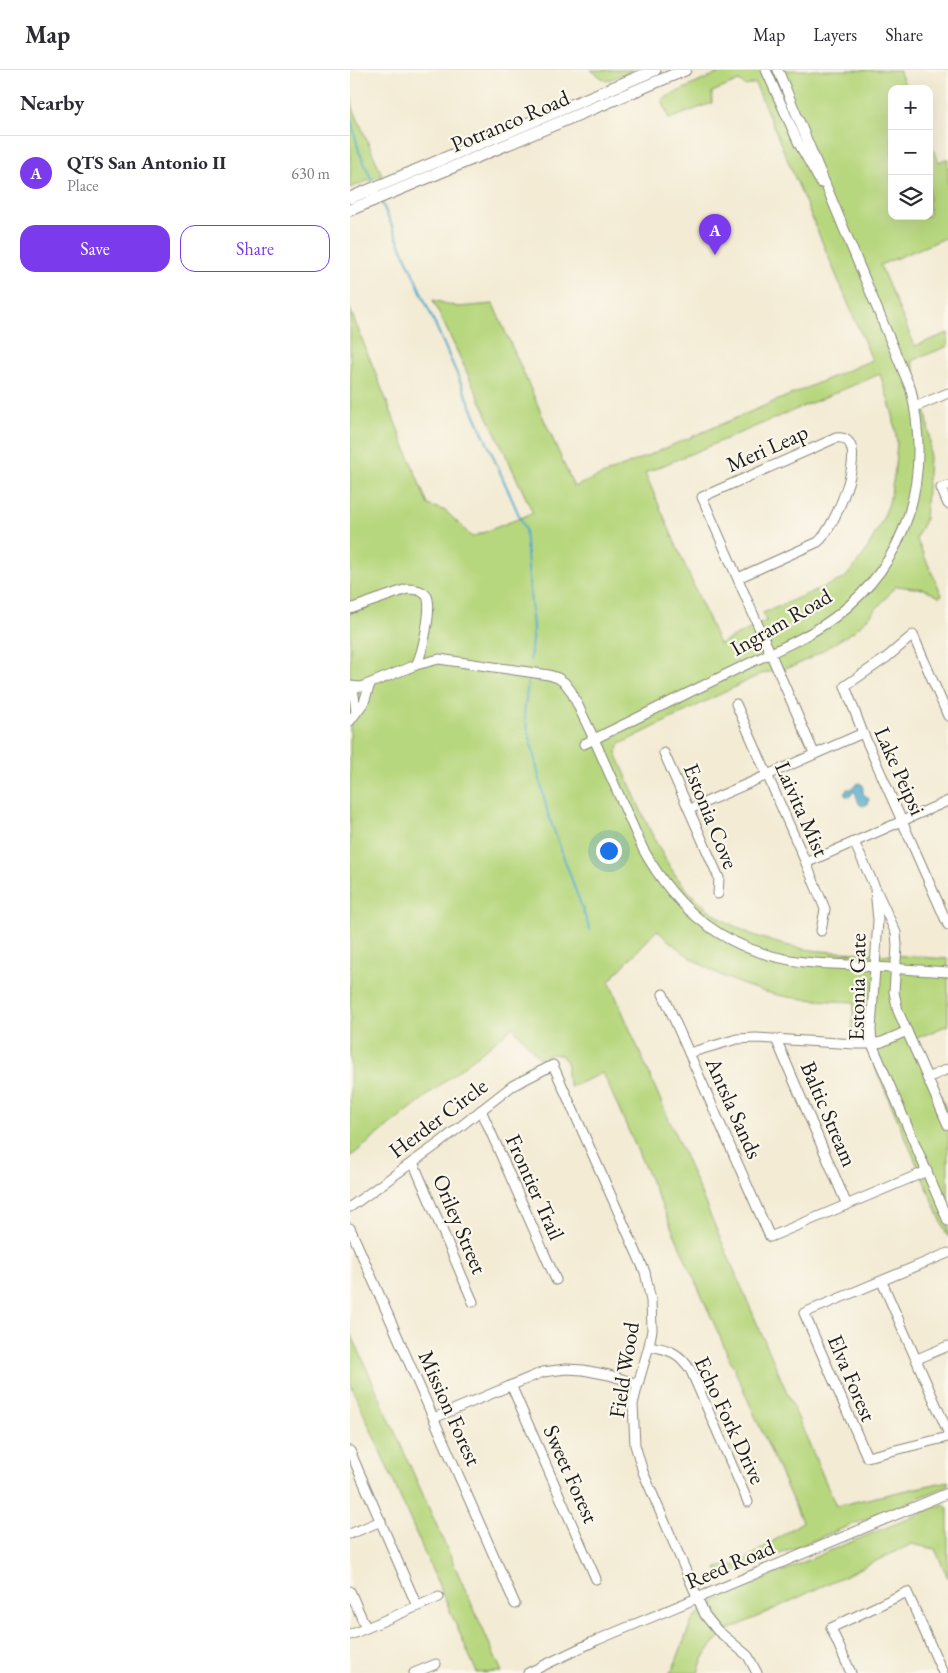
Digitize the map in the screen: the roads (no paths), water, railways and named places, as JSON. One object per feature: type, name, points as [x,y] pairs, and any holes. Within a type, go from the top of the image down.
[{"type":"main road","name":"Potranco Road","points":[[350,198],[655,70]]},
{"type":"main road","name":"Potranco Road","points":[[350,210],[684,70]]},
{"type":"street","name":"Ingram Road","points":[[766,70],[799,144],[835,206]]},
{"type":"street","name":"Ingram Road","points":[[584,744],[770,653],[815,630],[834,617],[856,599],[868,586],[890,554],[901,535],[916,488],[918,433],[915,407],[908,382],[778,70]]},
{"type":"street","points":[[915,407],[948,393]]},
{"type":"street","name":"Meri Leap","points":[[842,437],[848,440],[852,449],[850,477],[845,495],[825,537],[818,542],[738,578],[702,497],[836,438],[842,437]]},
{"type":"street","points":[[945,487],[948,504]]},
{"type":"street","points":[[738,578],[814,754]]},
{"type":"street","points":[[350,609],[407,589],[414,589],[426,595],[429,608],[422,647],[416,665]]},
{"type":"street","name":"Lake Peipsi","points":[[948,716],[913,635],[886,658],[845,686],[863,733],[948,926]]},
{"type":"street","points":[[422,647],[439,659]]},
{"type":"street","points":[[356,712],[351,687],[361,687],[416,665],[439,659],[538,673],[558,678],[571,691],[652,866],[676,898],[701,922],[722,936],[744,947],[770,956],[798,962],[948,972]]},
{"type":"street","points":[[350,721],[364,702],[370,684]]},
{"type":"street","name":"Laivita Mist","points":[[736,704],[825,910],[821,931]]},
{"type":"street","points":[[690,809],[863,733]]},
{"type":"street","name":"Estonia Cove","points":[[664,753],[719,878],[718,894]]},
{"type":"street","points":[[806,863],[948,800]]},
{"type":"street","name":"Estonia Gate","points":[[854,842],[896,933],[894,992],[898,1011],[948,1125]]},
{"type":"street","name":"Estonia Gate","points":[[874,888],[878,920],[874,967],[872,1044],[948,1221]]},
{"type":"street","name":"Antsla Sands","points":[[663,994],[770,1237],[847,1205]]},
{"type":"street","points":[[689,1053],[737,1040],[756,1038],[872,1044],[882,1042],[907,1031]]},
{"type":"street","name":"Baltic Stream","points":[[776,1039],[847,1205]]},
{"type":"street","name":"Herder Circle","points":[[350,1207],[464,1125],[512,1086],[553,1065]]},
{"type":"street","name":"Field Wood","points":[[553,1065],[645,1272],[652,1308],[652,1330],[633,1404],[635,1445],[642,1472],[705,1616],[717,1630],[748,1656],[758,1673]]},
{"type":"street","points":[[927,1078],[948,1069]]},
{"type":"street","name":"Frontier Trail","points":[[481,1110],[556,1280]]},
{"type":"street","name":"Oriley Street","points":[[413,1162],[473,1302]]},
{"type":"street","points":[[847,1205],[926,1171]]},
{"type":"street","name":"Mission Forest","points":[[350,1228],[515,1604]]},
{"type":"street","points":[[948,1253],[882,1282],[948,1432]]},
{"type":"street","name":"Elva Forest","points":[[882,1282],[804,1313],[867,1457],[948,1436]]},
{"type":"street","name":"Echo Fork Drive","points":[[649,1346],[675,1353],[684,1360],[691,1370],[748,1502]]},
{"type":"street","points":[[917,1359],[948,1346]]},
{"type":"street","points":[[434,1418],[543,1372],[566,1369],[600,1374],[638,1384]]},
{"type":"street","name":"Sweet Forest","points":[[511,1384],[596,1579]]},
{"type":"street","points":[[350,1451],[417,1606]]},
{"type":"street","name":"Reed Road","points":[[528,1673],[598,1640],[698,1597],[948,1494]]},
{"type":"street","points":[[350,1534],[381,1521]]},
{"type":"street","points":[[350,1591],[366,1628]]},
{"type":"street","points":[[850,1673],[830,1628],[907,1592],[944,1673]]},
{"type":"street","points":[[350,1635],[439,1597]]},
{"type":"street","points":[[414,1673],[436,1664]]},
{"type":"water","points":[[859,783],[863,785],[863,793],[869,799],[868,804],[863,806],[859,804],[855,792],[850,797],[844,794],[847,789],[851,789]]},
{"type":"waterway","points":[[350,116],[359,151],[372,181]]},
{"type":"waterway","points":[[382,203],[525,529],[533,629],[530,660]]},
{"type":"waterway","points":[[528,681],[524,714],[548,814],[590,930]]},
{"type":"place","name":"QTS San Antonio II","points":[[715,255]]}]
